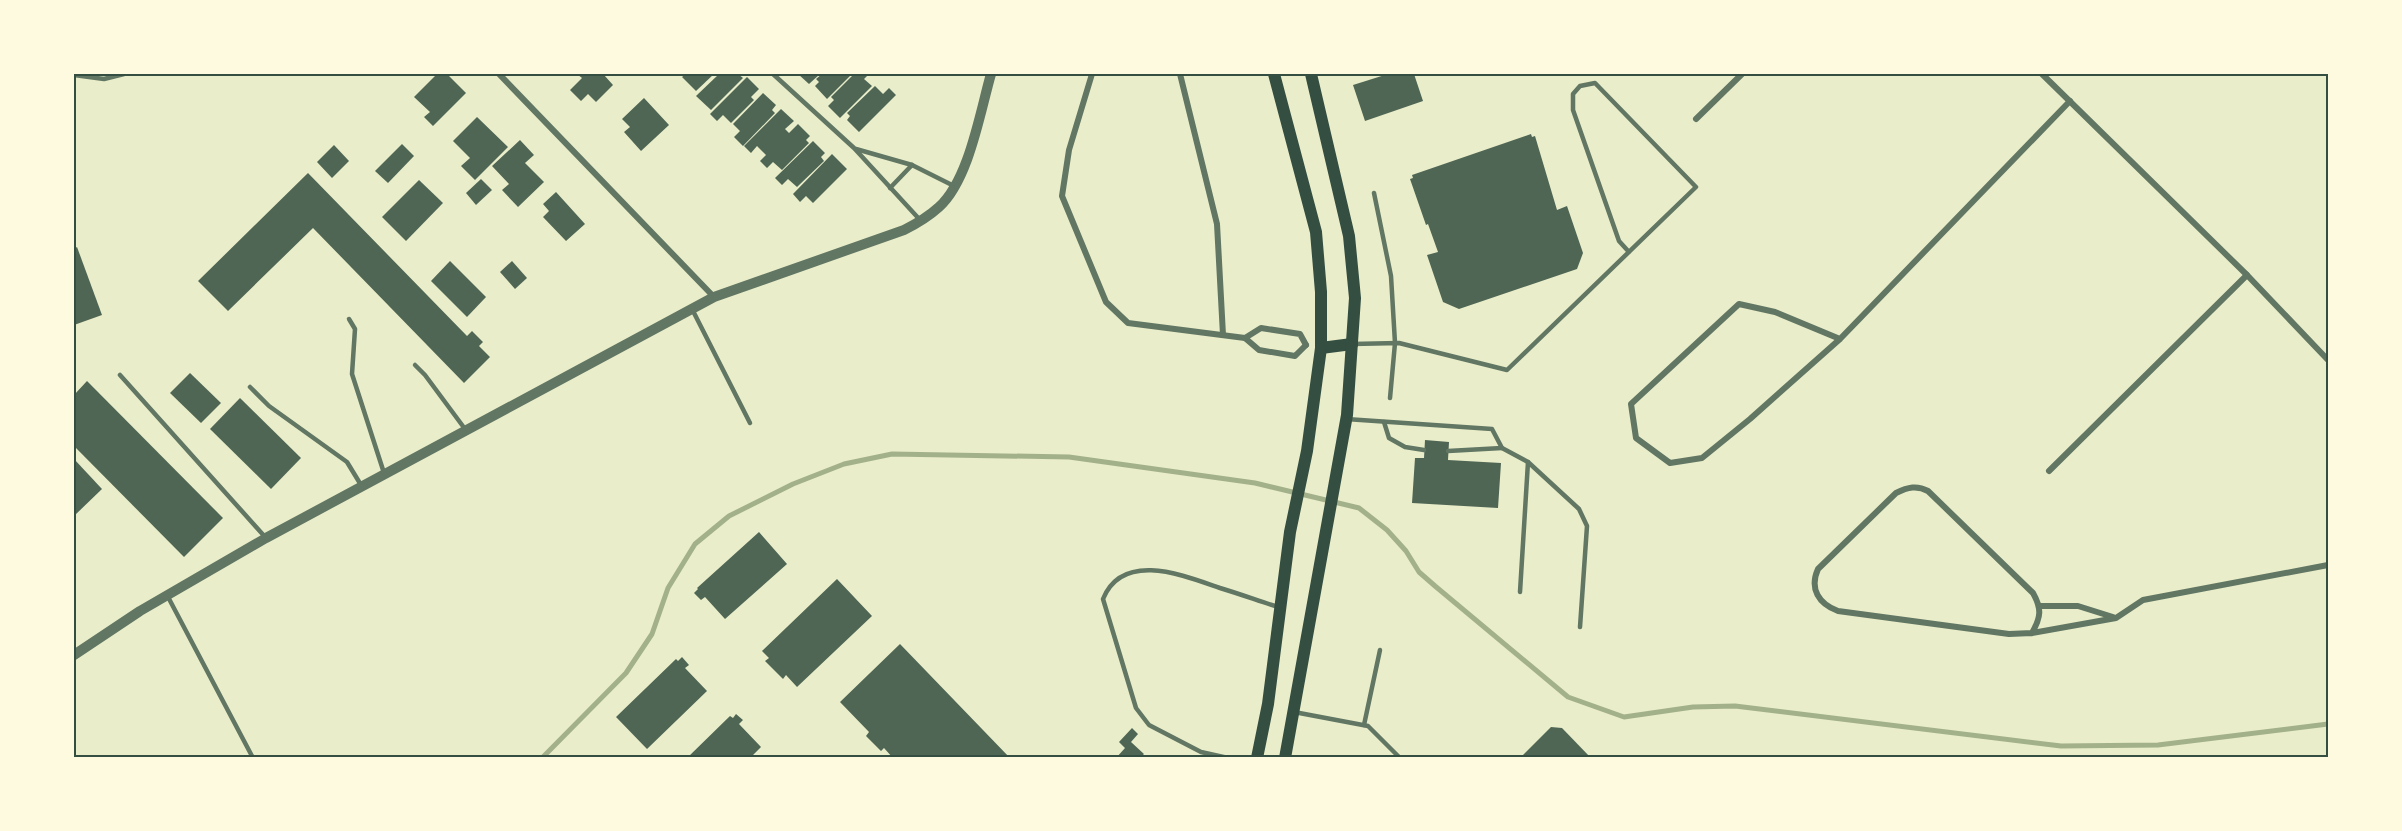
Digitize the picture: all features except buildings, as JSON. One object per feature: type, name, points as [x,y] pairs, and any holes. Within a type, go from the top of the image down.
[{"type":"main road","points":[[1257,758],[1268,704],[1290,532],[1306,451],[1321,348],[1321,292],[1316,232],[1274,74]]},
{"type":"main road","points":[[1285,758],[1346,419],[1355,298],[1349,236],[1311,74]]},
{"type":"main road","points":[[1321,348],[1352,344]]},
{"type":"street","points":[[499,74],[714,297]]},
{"type":"street","points":[[74,655],[167,595],[266,538],[714,297],[904,230],[921,221],[941,206],[961,176],[991,74]]},
{"type":"street","points":[[1092,74],[1069,150],[1062,196],[1106,302],[1128,323],[1245,338],[1258,350],[1295,356],[1306,345]]},
{"type":"street","points":[[1180,74],[1217,224],[1223,335]]},
{"type":"street","points":[[1696,119],[1742,74]]},
{"type":"street","points":[[2042,74],[2247,275],[2328,360]]},
{"type":"street","points":[[1840,339],[1775,312],[1739,304],[1631,404],[1636,438],[1670,463],[1702,458],[1750,419],[1840,339],[2070,101]]},
{"type":"street","points":[[2049,471],[2247,275]]},
{"type":"street","points":[[1245,338],[1261,328],[1300,334],[1306,345]]},
{"type":"street","points":[[1306,345],[1321,348]]},
{"type":"street","points":[[2032,633],[2040,618],[2040,606],[2033,593],[1922,487],[1914,486],[1896,493],[1818,569],[1814,578],[1819,599],[1827,607],[1838,611],[2009,634],[2032,633],[2116,618],[2143,600],[2328,565]]},
{"type":"street","points":[[2040,606],[2078,606],[2116,618]]},
{"type":"lane","points":[[74,75],[104,79],[124,74]]},
{"type":"lane","points":[[773,74],[854,148],[921,221]]},
{"type":"lane","points":[[1352,344],[1395,343],[1507,370],[1629,252],[1696,187],[1595,83],[1580,86],[1573,94],[1573,110],[1619,241],[1629,252]]},
{"type":"lane","points":[[854,148],[912,165],[954,186]]},
{"type":"lane","points":[[890,188],[912,165]]},
{"type":"lane","points":[[1374,193],[1391,276],[1395,343],[1390,398]]},
{"type":"lane","points":[[692,309],[750,423]]},
{"type":"lane","points":[[349,319],[355,329],[352,374],[385,476]]},
{"type":"lane","points":[[415,365],[466,431]]},
{"type":"lane","points":[[120,375],[266,538]]},
{"type":"lane","points":[[250,387],[268,406],[347,462],[362,488]]},
{"type":"lane","points":[[1346,419],[1492,429],[1502,448]]},
{"type":"lane","points":[[1384,422],[1389,438],[1404,447],[1424,450]]},
{"type":"lane","points":[[1448,451],[1502,448],[1528,462],[1579,509],[1587,526],[1580,627]]},
{"type":"lane","points":[[1520,592],[1528,462]]},
{"type":"lane","points":[[1228,758],[1201,752],[1149,725],[1136,708],[1103,599],[1107,590],[1117,579],[1136,570],[1155,570],[1180,574],[1281,608]]},
{"type":"lane","points":[[167,595],[253,758]]},
{"type":"lane","points":[[1364,725],[1380,650]]},
{"type":"lane","points":[[1294,712],[1368,726],[1400,758]]},
{"type":"waterway","points":[[542,758],[626,673],[652,634],[668,588],[695,544],[729,516],[793,484],[844,464],[892,454],[1069,457],[1255,483],[1359,508],[1387,530],[1406,551],[1419,572],[1568,697],[1624,717],[1693,707],[1735,706],[2061,746],[2158,745],[2328,724]]}]
